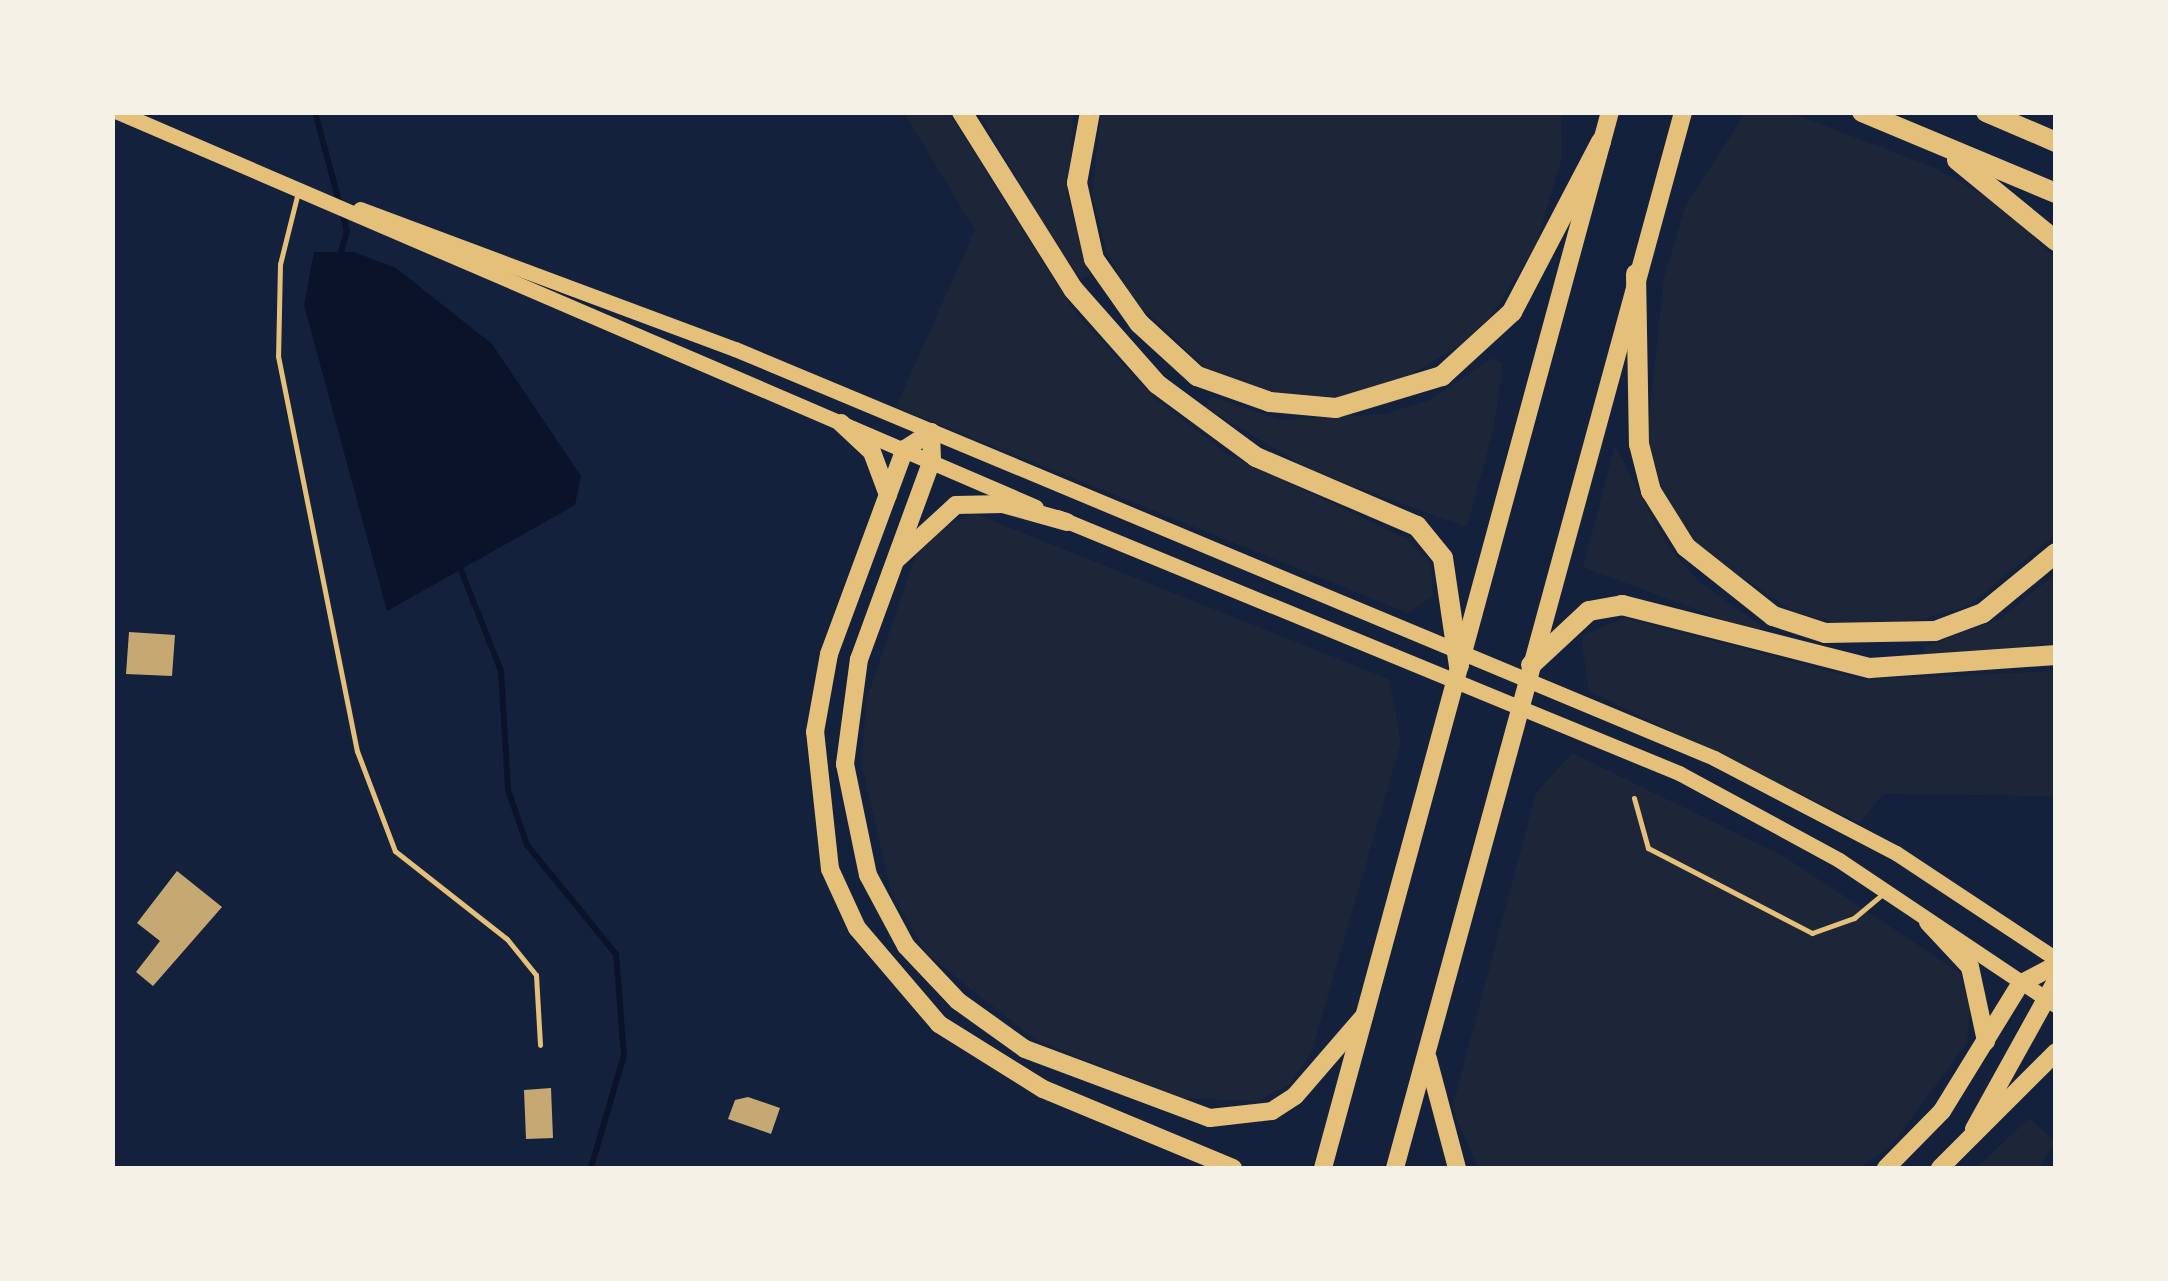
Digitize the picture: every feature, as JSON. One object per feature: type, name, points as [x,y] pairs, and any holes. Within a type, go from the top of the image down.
[{"type":"highway","points":[[962,112],[1073,288],[1157,384],[1256,457],[1417,526],[1443,558],[1459,666]]},
{"type":"highway","points":[[1090,112],[1078,182],[1094,259],[1139,323],[1197,376],[1270,402],[1336,408],[1442,376],[1512,312],[1601,142]]},
{"type":"highway","points":[[1324,1168],[1610,112]]},
{"type":"highway","points":[[1396,1168],[1683,112]]},
{"type":"highway","points":[[1862,112],[2056,193]]},
{"type":"highway","points":[[1986,112],[2056,142]]},
{"type":"highway","points":[[1931,142],[2056,241]]},
{"type":"highway","points":[[1636,274],[1639,444],[1651,491],[1686,547],[1772,616],[1825,633],[1934,630],[1982,613],[2056,553]]},
{"type":"highway","points":[[842,423],[872,452],[888,495]]},
{"type":"highway","points":[[931,432],[932,460],[894,564],[847,718],[849,815],[886,912],[932,978],[1025,1050],[1210,1118],[1272,1111],[1296,1096],[1364,1016]]},
{"type":"highway","points":[[931,432],[905,449],[829,654],[815,732],[830,869],[857,928],[895,982],[989,1061],[1233,1168]]},
{"type":"highway","points":[[894,564],[956,505],[1004,504],[1068,522]]},
{"type":"highway","points":[[1531,665],[1580,617],[1622,605],[1870,668],[2056,656]]},
{"type":"highway","points":[[1928,922],[1970,967],[1986,1042]]},
{"type":"highway","points":[[1886,1168],[1934,1122],[2020,984],[2056,962]]},
{"type":"highway","points":[[1974,1128],[2053,1003],[2056,981]]},
{"type":"highway","points":[[1427,1052],[1457,1168]]},
{"type":"highway","points":[[1940,1168],[1974,1128],[2056,1052]]},
{"type":"main road","points":[[118,112],[932,460],[1068,522],[1603,741],[1738,802],[1886,892],[2053,1003]]},
{"type":"main road","points":[[299,189],[735,349],[1374,620],[1610,714],[1812,806],[2056,962]]},
{"type":"lane","points":[[299,189],[280,264],[278,356],[357,751],[395,851],[506,940],[536,975],[540,1045]]},
{"type":"lane","points":[[1634,798],[1648,848],[1812,932],[1854,918],[1886,892]]},
{"type":"shaded area","points":[[904,113],[949,113],[1076,314],[1154,398],[1226,453],[1405,538],[1431,563],[1433,596],[1408,613],[896,407],[975,230]]},
{"type":"shaded area","points":[[979,113],[1074,113],[1067,193],[1090,275],[1081,280],[1052,239]]},
{"type":"shaded area","points":[[1101,113],[1561,113],[1562,158],[1536,244],[1481,333],[1388,388],[1336,398],[1273,392],[1206,368],[1133,300],[1107,252],[1092,195]]},
{"type":"shaded area","points":[[1745,113],[1792,113],[1937,169],[1999,204],[2055,258],[2055,535],[1968,606],[1905,624],[1848,626],[1794,612],[1699,548],[1664,494],[1647,438],[1664,278],[1685,207]]},
{"type":"shaded area","points":[[314,252],[354,252],[396,268],[492,344],[581,476],[575,505],[387,611],[304,305]]},
{"type":"shaded area","points":[[1493,358],[1503,364],[1493,431],[1467,527],[1312,471],[1205,407],[1212,397],[1280,420],[1384,414],[1430,400]]},
{"type":"shaded area","points":[[1615,445],[1667,545],[1700,583],[1761,625],[1759,633],[1583,567]]},
{"type":"shaded area","points":[[973,513],[1389,679],[1401,742],[1312,1051],[1290,1084],[1258,1101],[1180,1098],[1034,1039],[927,954],[891,892],[861,761],[867,698],[915,557],[943,527]]},
{"type":"shaded area","points":[[2055,574],[2055,643],[1924,657],[1924,647],[2000,619]]},
{"type":"shaded area","points":[[1624,618],[1864,680],[2055,671],[2055,796],[1883,794],[1860,823],[1589,691],[1581,636]]},
{"type":"shaded area","points":[[1572,753],[1785,857],[1959,972],[1970,1007],[1967,1043],[1891,1146],[1860,1168],[1478,1168],[1452,1108],[1536,793]]},
{"type":"shaded area","points":[[2029,1118],[2055,1142],[2038,1168],[1976,1168]]},
{"type":"building","points":[[129,632],[175,635],[172,676],[126,674]]},
{"type":"building","points":[[177,871],[222,907],[153,986],[136,972],[160,941],[137,923]]},
{"type":"building","points":[[551,1088],[553,1138],[526,1139],[524,1090]]},
{"type":"building","points":[[748,1097],[780,1108],[771,1134],[728,1119],[735,1100]]},
{"type":"waterway","points":[[315,112],[347,231],[340,255]]},
{"type":"waterway","points":[[459,565],[501,671],[508,790],[527,845],[616,954],[624,1055],[591,1168]]}]
